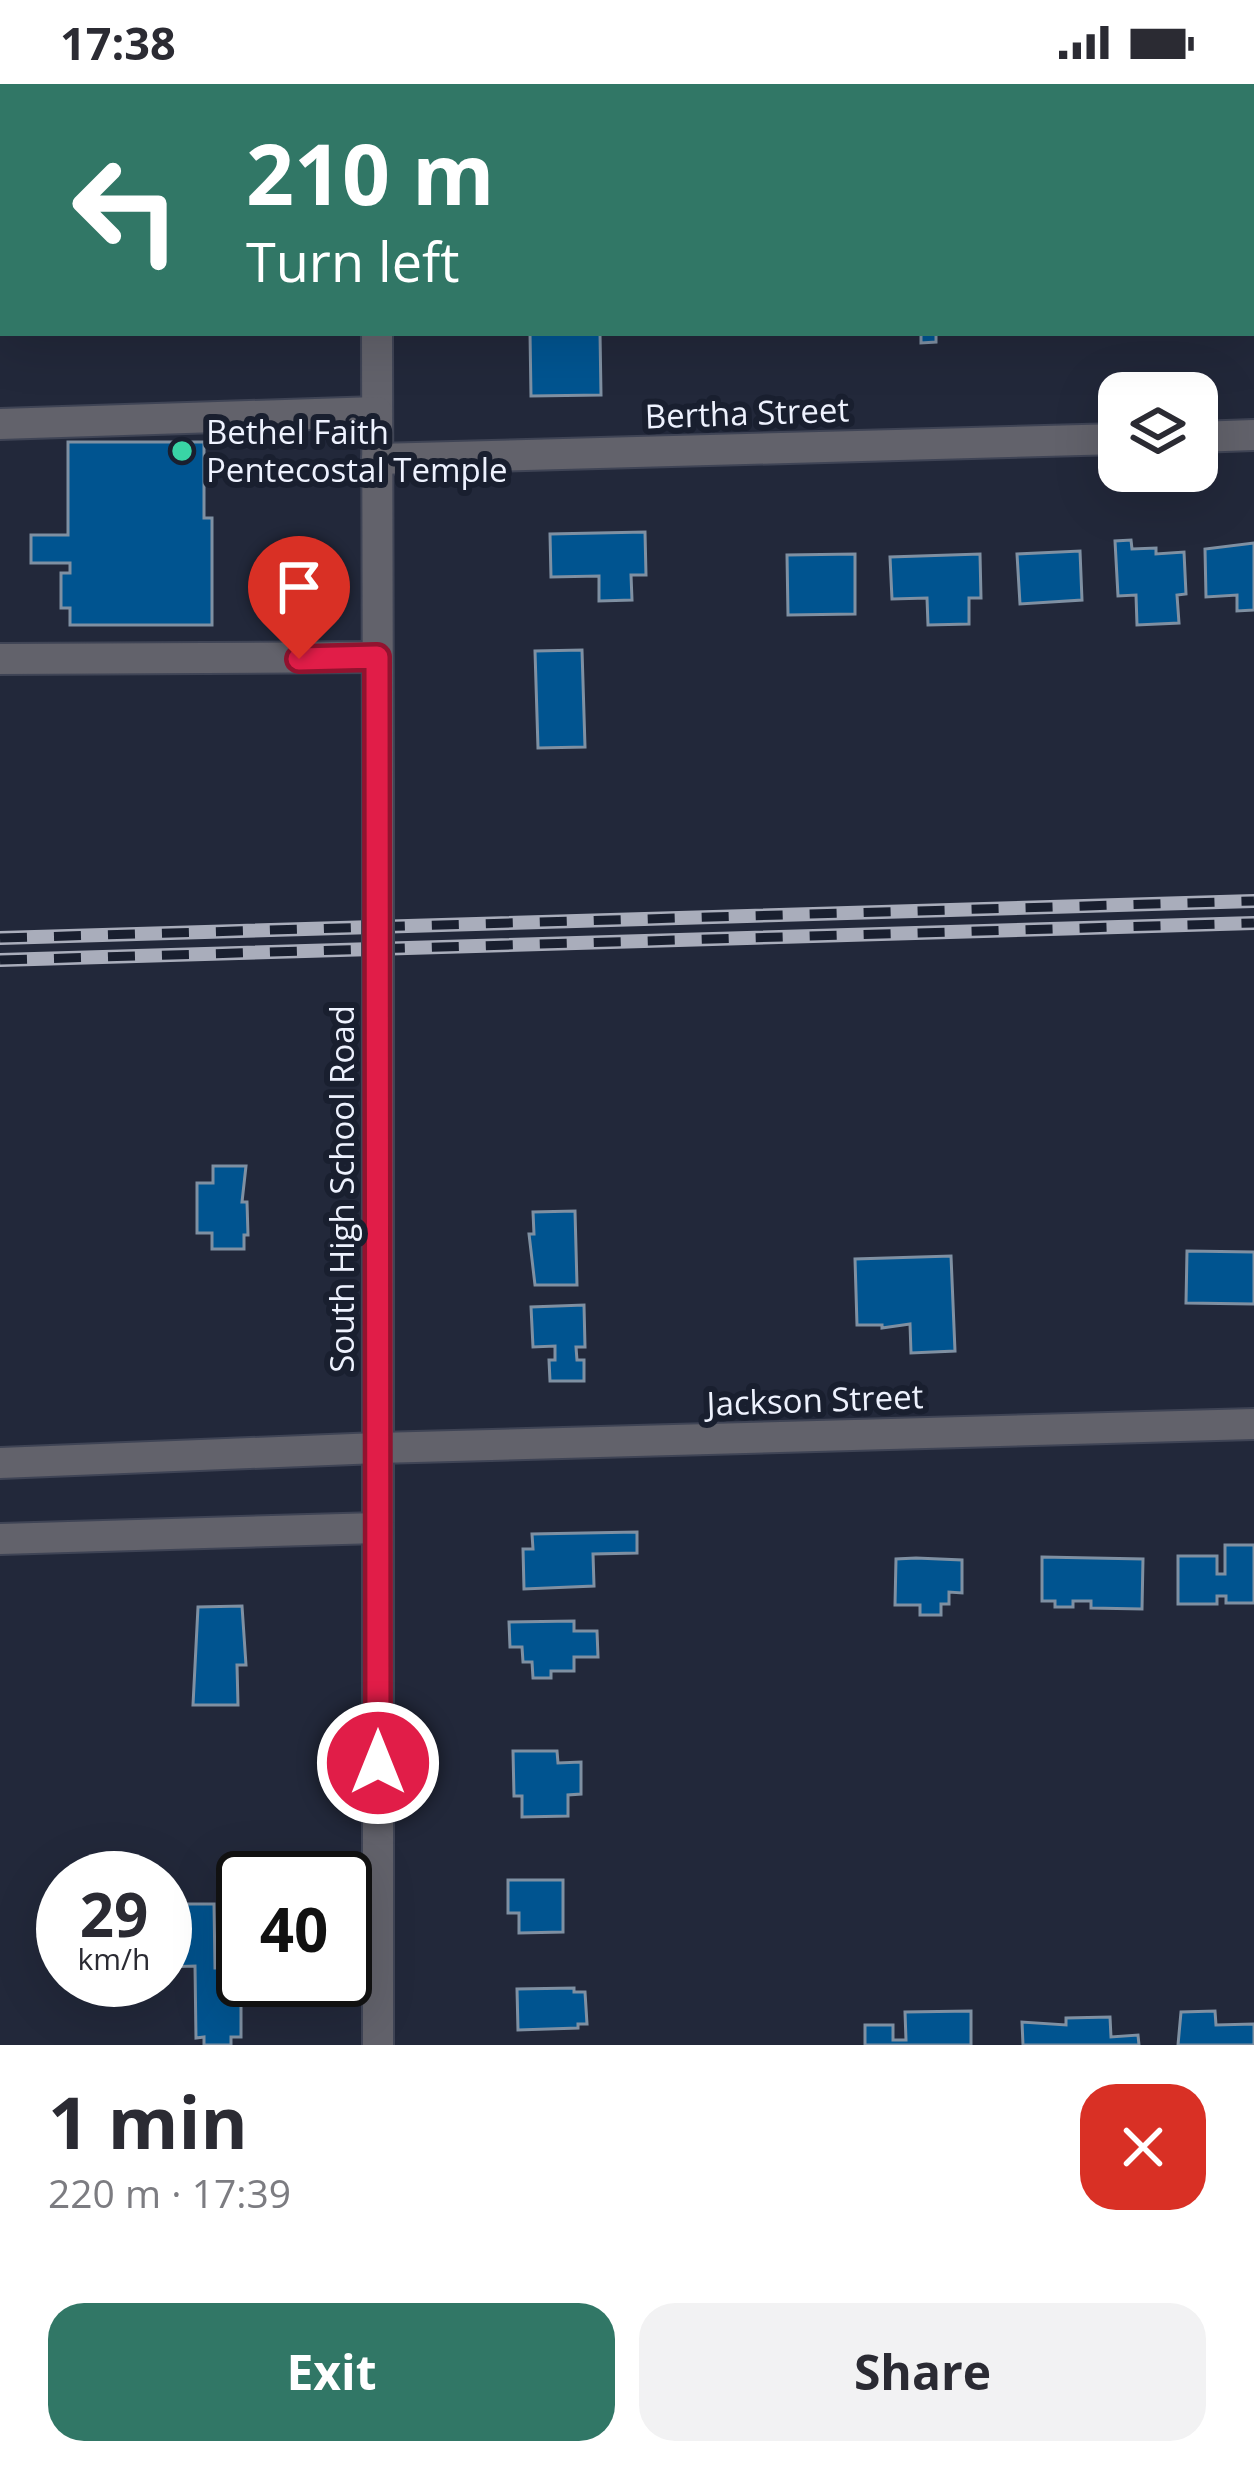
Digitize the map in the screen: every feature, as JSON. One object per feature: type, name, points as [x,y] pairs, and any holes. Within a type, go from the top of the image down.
[{"type":"street","name":"South High School Road","points":[[376,336],[378,2045]]},
{"type":"street","points":[[0,424],[376,412]]},
{"type":"street","points":[[1218,436],[1254,435]]},
{"type":"street","name":"Bertha Street","points":[[376,459],[1098,440]]},
{"type":"street","points":[[0,658],[377,657]]},
{"type":"street","name":"Jackson Street","points":[[0,1463],[1254,1424]]},
{"type":"street","points":[[0,1539],[377,1528]]},
{"type":"building","points":[[530,336],[600,336],[601,395],[531,396]]},
{"type":"building","points":[[921,336],[936,336],[936,342],[921,343]]},
{"type":"building","points":[[68,442],[204,442],[204,518],[212,518],[212,625],[70,625],[70,608],[61,608],[61,573],[70,573],[70,563],[31,563],[31,535],[68,535]]},
{"type":"building","points":[[645,532],[646,575],[631,575],[632,600],[599,601],[599,576],[551,577],[550,534]]},
{"type":"building","points":[[1131,540],[1132,549],[1156,548],[1156,554],[1184,552],[1186,594],[1177,595],[1179,623],[1137,625],[1136,595],[1118,596],[1115,541]]},
{"type":"building","points":[[1254,543],[1254,610],[1237,611],[1237,595],[1206,597],[1205,549]]},
{"type":"building","points":[[1080,551],[1082,600],[1020,604],[1017,554]]},
{"type":"building","points":[[855,554],[855,614],[788,615],[787,555]]},
{"type":"building","points":[[980,554],[981,598],[969,598],[969,624],[928,625],[927,598],[892,599],[890,557]]},
{"type":"building","points":[[582,650],[585,747],[538,748],[535,651]]},
{"type":"building","points":[[213,1166],[246,1166],[242,1202],[247,1202],[248,1235],[244,1235],[244,1249],[212,1249],[212,1233],[197,1233],[197,1183],[213,1183]]},
{"type":"building","points":[[575,1211],[577,1285],[535,1285],[529,1234],[534,1234],[533,1212]]},
{"type":"building","points":[[1187,1251],[1254,1252],[1254,1304],[1186,1303]]},
{"type":"building","points":[[951,1256],[955,1351],[911,1353],[910,1324],[857,1325],[855,1259]]},
{"type":"building","points":[[584,1305],[585,1347],[576,1347],[577,1360],[584,1360],[584,1381],[550,1381],[549,1360],[555,1360],[555,1346],[533,1347],[531,1307]]},
{"type":"building","points":[[637,1532],[637,1553],[593,1554],[594,1586],[524,1589],[523,1549],[533,1549],[532,1534]]},
{"type":"building","points":[[1225,1545],[1254,1545],[1254,1603],[1226,1603],[1226,1596],[1217,1596],[1217,1604],[1178,1604],[1178,1556],[1217,1556],[1217,1574],[1225,1574]]},
{"type":"building","points":[[1042,1557],[1143,1559],[1142,1609],[1091,1608],[1091,1601],[1055,1607],[1055,1601],[1042,1601]]},
{"type":"building","points":[[896,1559],[962,1560],[962,1593],[949,1592],[949,1604],[941,1604],[941,1615],[920,1615],[920,1605],[895,1605]]},
{"type":"building","points":[[242,1606],[246,1665],[237,1665],[238,1705],[193,1705],[198,1607]]},
{"type":"building","points":[[574,1621],[574,1631],[597,1631],[598,1657],[574,1657],[574,1671],[551,1671],[551,1678],[533,1678],[532,1662],[523,1662],[522,1647],[510,1647],[509,1622]]},
{"type":"building","points":[[513,1751],[557,1751],[558,1763],[581,1762],[581,1794],[568,1795],[568,1816],[522,1817],[522,1796],[514,1796]]},
{"type":"building","points":[[508,1880],[563,1880],[563,1932],[519,1933],[519,1913],[508,1913]]},
{"type":"building","points":[[192,1904],[214,1904],[216,2007],[241,2007],[241,2037],[231,2037],[231,2045],[204,2045],[204,2037],[196,2038]]},
{"type":"building","points":[[574,1988],[574,1992],[585,1992],[587,2024],[518,2030],[517,1989]]},
{"type":"building","points":[[971,2011],[971,2045],[865,2045],[865,2025],[893,2025],[893,2040],[906,2040],[905,2012]]},
{"type":"building","points":[[1215,2011],[1216,2025],[1254,2024],[1254,2045],[1178,2045],[1181,2012]]},
{"type":"building","points":[[1110,2017],[1111,2037],[1138,2035],[1139,2045],[1023,2045],[1022,2022],[1066,2025],[1066,2018]]},
{"type":"railway","points":[[0,938],[1254,901]]},
{"type":"railway","points":[[0,960],[1254,923]]},
{"type":"place","name":"Bethel Faith Pentecostal Temple","points":[[182,451]]},
{"type":"route","points":[[299,659],[377,657],[378,1763]]}]
